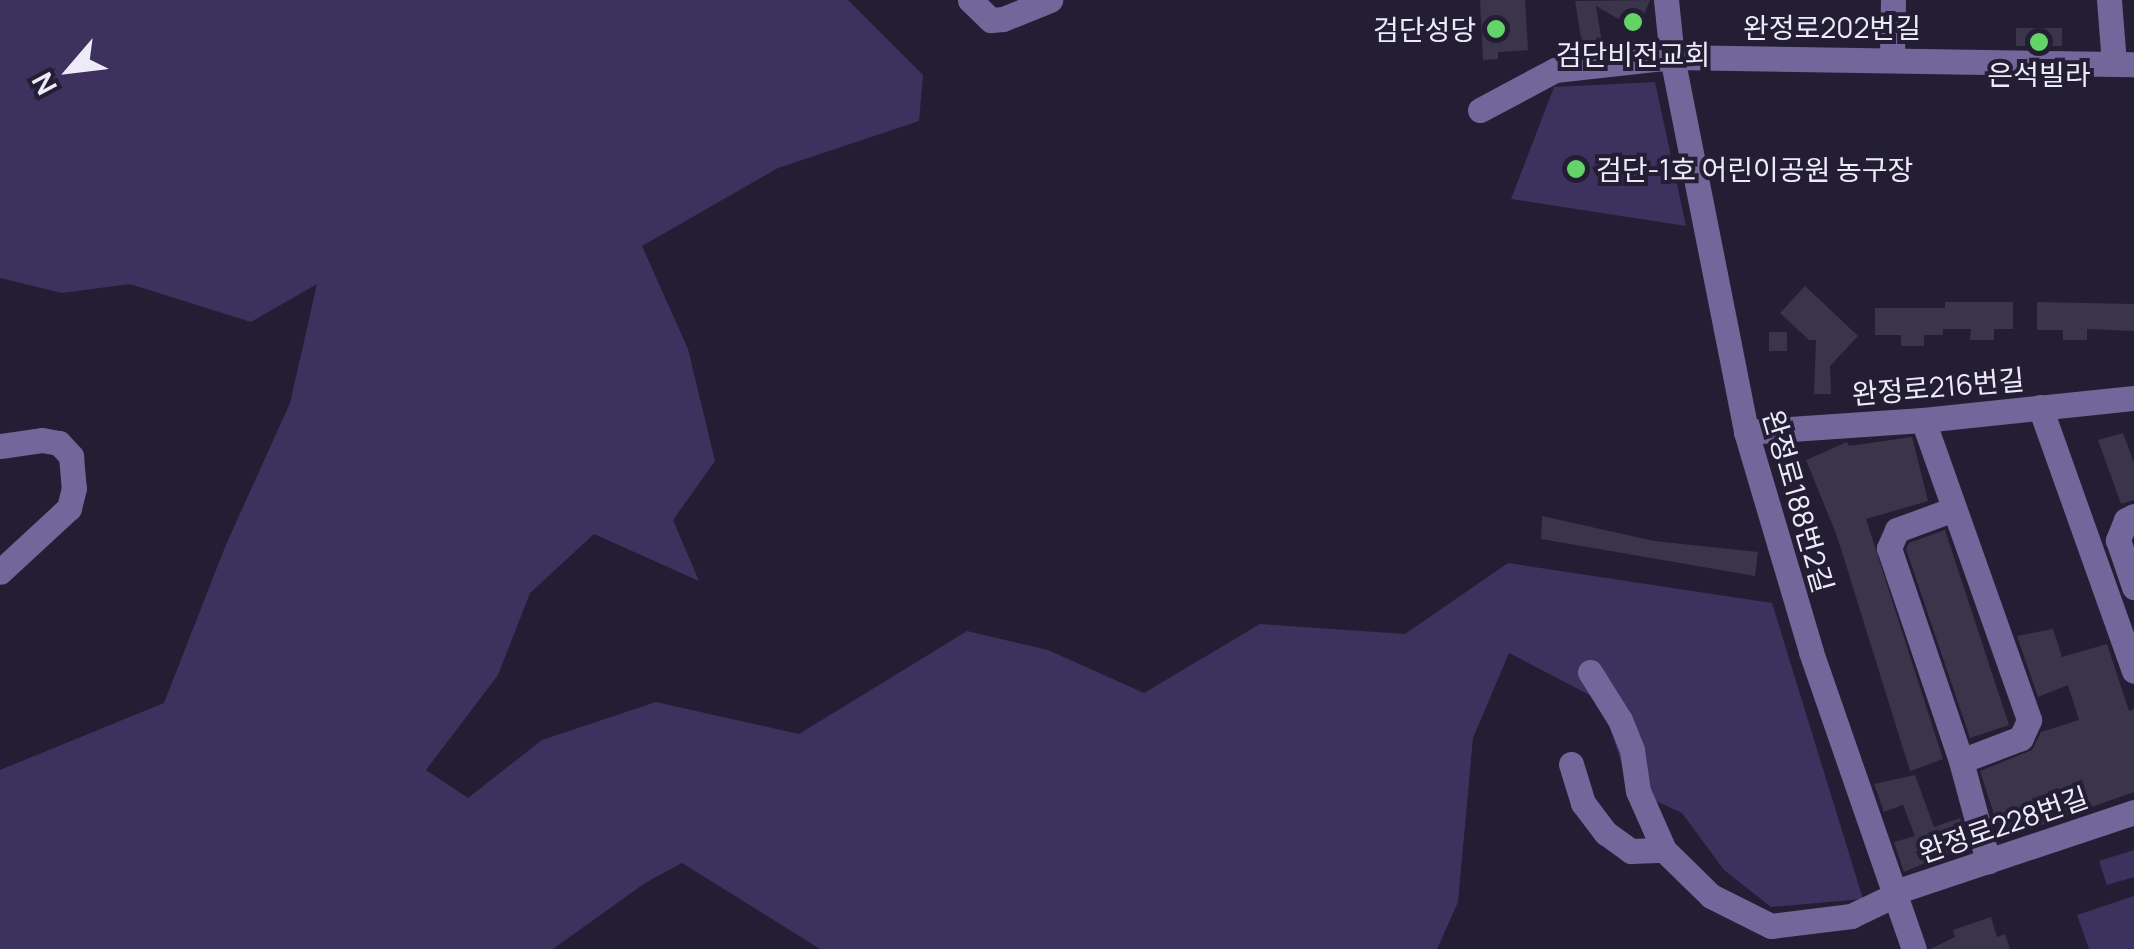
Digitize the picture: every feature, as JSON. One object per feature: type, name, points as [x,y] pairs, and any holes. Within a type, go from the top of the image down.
[{"type":"street","points":[[970,0],[991,20],[1050,0]]},
{"type":"street","name":"완정로188번2길","points":[[1666,0],[1672,56],[1746,432],[1811,652],[1914,949]]},
{"type":"street","points":[[1892,0],[1892,57]]},
{"type":"street","points":[[2109,0],[2124,63]]},
{"type":"street","name":"완정로202번길","points":[[1480,110],[1555,70],[1672,56],[2124,63]]},
{"type":"street","name":"완정로216번길","points":[[1746,432],[1924,420],[2134,398]]},
{"type":"street","points":[[2040,407],[2134,671]]},
{"type":"street","points":[[1924,420],[2029,720],[2021,738],[1961,761]]},
{"type":"street","points":[[0,446],[42,440],[59,443],[71,456],[74,488],[70,508],[0,572]]},
{"type":"street","points":[[1954,510],[1897,530],[1889,548],[1961,761],[1988,860]]},
{"type":"street","points":[[2092,554],[2118,540],[2126,520],[2134,516]]},
{"type":"street","points":[[2118,540],[2134,587]]},
{"type":"street","points":[[1571,764],[1583,803],[1606,833],[1631,851],[1664,850],[1638,791],[1632,750],[1620,720],[1590,672]]},
{"type":"street","name":"완정로228번길","points":[[1664,850],[1711,896],[1771,926],[1851,916],[1892,894],[2134,812]]},
{"type":"shaded area","points":[[0,0],[848,0],[923,75],[919,121],[778,168],[642,246],[688,349],[715,461],[673,520],[699,581],[594,534],[530,593],[498,675],[426,770],[468,798],[542,740],[656,702],[799,734],[967,631],[1048,650],[1144,693],[1260,624],[1405,634],[1508,563],[1772,603],[1863,899],[1771,907],[1724,870],[1682,813],[1630,789],[1601,701],[1509,653],[1473,738],[1458,902],[1437,949],[820,949],[682,863],[645,883],[553,949],[0,949],[0,770],[164,703],[225,547],[290,403],[317,284],[251,322],[130,284],[62,293],[0,278]]},
{"type":"shaded area","points":[[1655,82],[1686,226],[1511,199],[1554,87]]},
{"type":"shaded area","points":[[2134,850],[2134,877],[2107,885],[2099,861]]},
{"type":"shaded area","points":[[2134,896],[2134,949],[2089,949],[2077,915]]},
{"type":"building","points":[[1480,0],[1525,0],[1528,50],[1498,52],[1498,59],[1483,60]]},
{"type":"building","points":[[1650,0],[1638,30],[1596,6],[1603,48],[1583,51],[1575,1]]},
{"type":"building","name":"은석빌라","points":[[2016,28],[2062,28],[2062,46],[2016,46]]},
{"type":"building","points":[[1805,286],[1858,336],[1830,366],[1831,394],[1814,394],[1816,340],[1809,340],[1780,313]]},
{"type":"building","points":[[1945,302],[2013,302],[2013,329],[1994,329],[1994,340],[1970,340],[1971,329],[1943,329],[1943,335],[1924,335],[1924,346],[1901,346],[1901,335],[1875,335],[1875,308],[1945,308]]},
{"type":"building","points":[[2037,302],[2134,304],[2134,331],[2087,329],[2087,340],[2063,340],[2063,330],[2037,330]]},
{"type":"building","points":[[1769,332],[1787,332],[1787,351],[1769,351]]},
{"type":"building","points":[[2123,433],[2134,463],[2134,500],[2121,504],[2098,440]]},
{"type":"building","points":[[1912,437],[1928,501],[1866,519],[1943,759],[1910,771],[1837,536],[1806,460],[1847,442],[1849,446]]},
{"type":"building","points":[[1542,516],[1654,541],[1758,552],[1755,576],[1541,539]]},
{"type":"building","points":[[1945,530],[2009,725],[1970,738],[1906,549],[1909,543]]},
{"type":"building","points":[[2053,629],[2062,657],[2107,644],[2129,711],[2134,709],[2134,792],[2002,839],[1980,771],[2032,750],[2041,732],[2079,720],[2068,685],[2038,697],[2017,636]]},
{"type":"building","points":[[1915,775],[1934,827],[1960,818],[1967,845],[1904,872],[1894,842],[1915,836],[1903,805],[1884,812],[1874,784]]},
{"type":"building","points":[[1991,917],[1997,937],[2005,934],[2010,949],[1930,949],[1955,937],[1953,930]]},
{"type":"place","name":"검단비전교회","points":[[1633,22]]},
{"type":"place","name":"검단성당","points":[[1496,29]]},
{"type":"place","name":"은석빌라","points":[[2039,42]]},
{"type":"place","name":"검단-1호 어린이공원 농구장","points":[[1576,169]]}]
